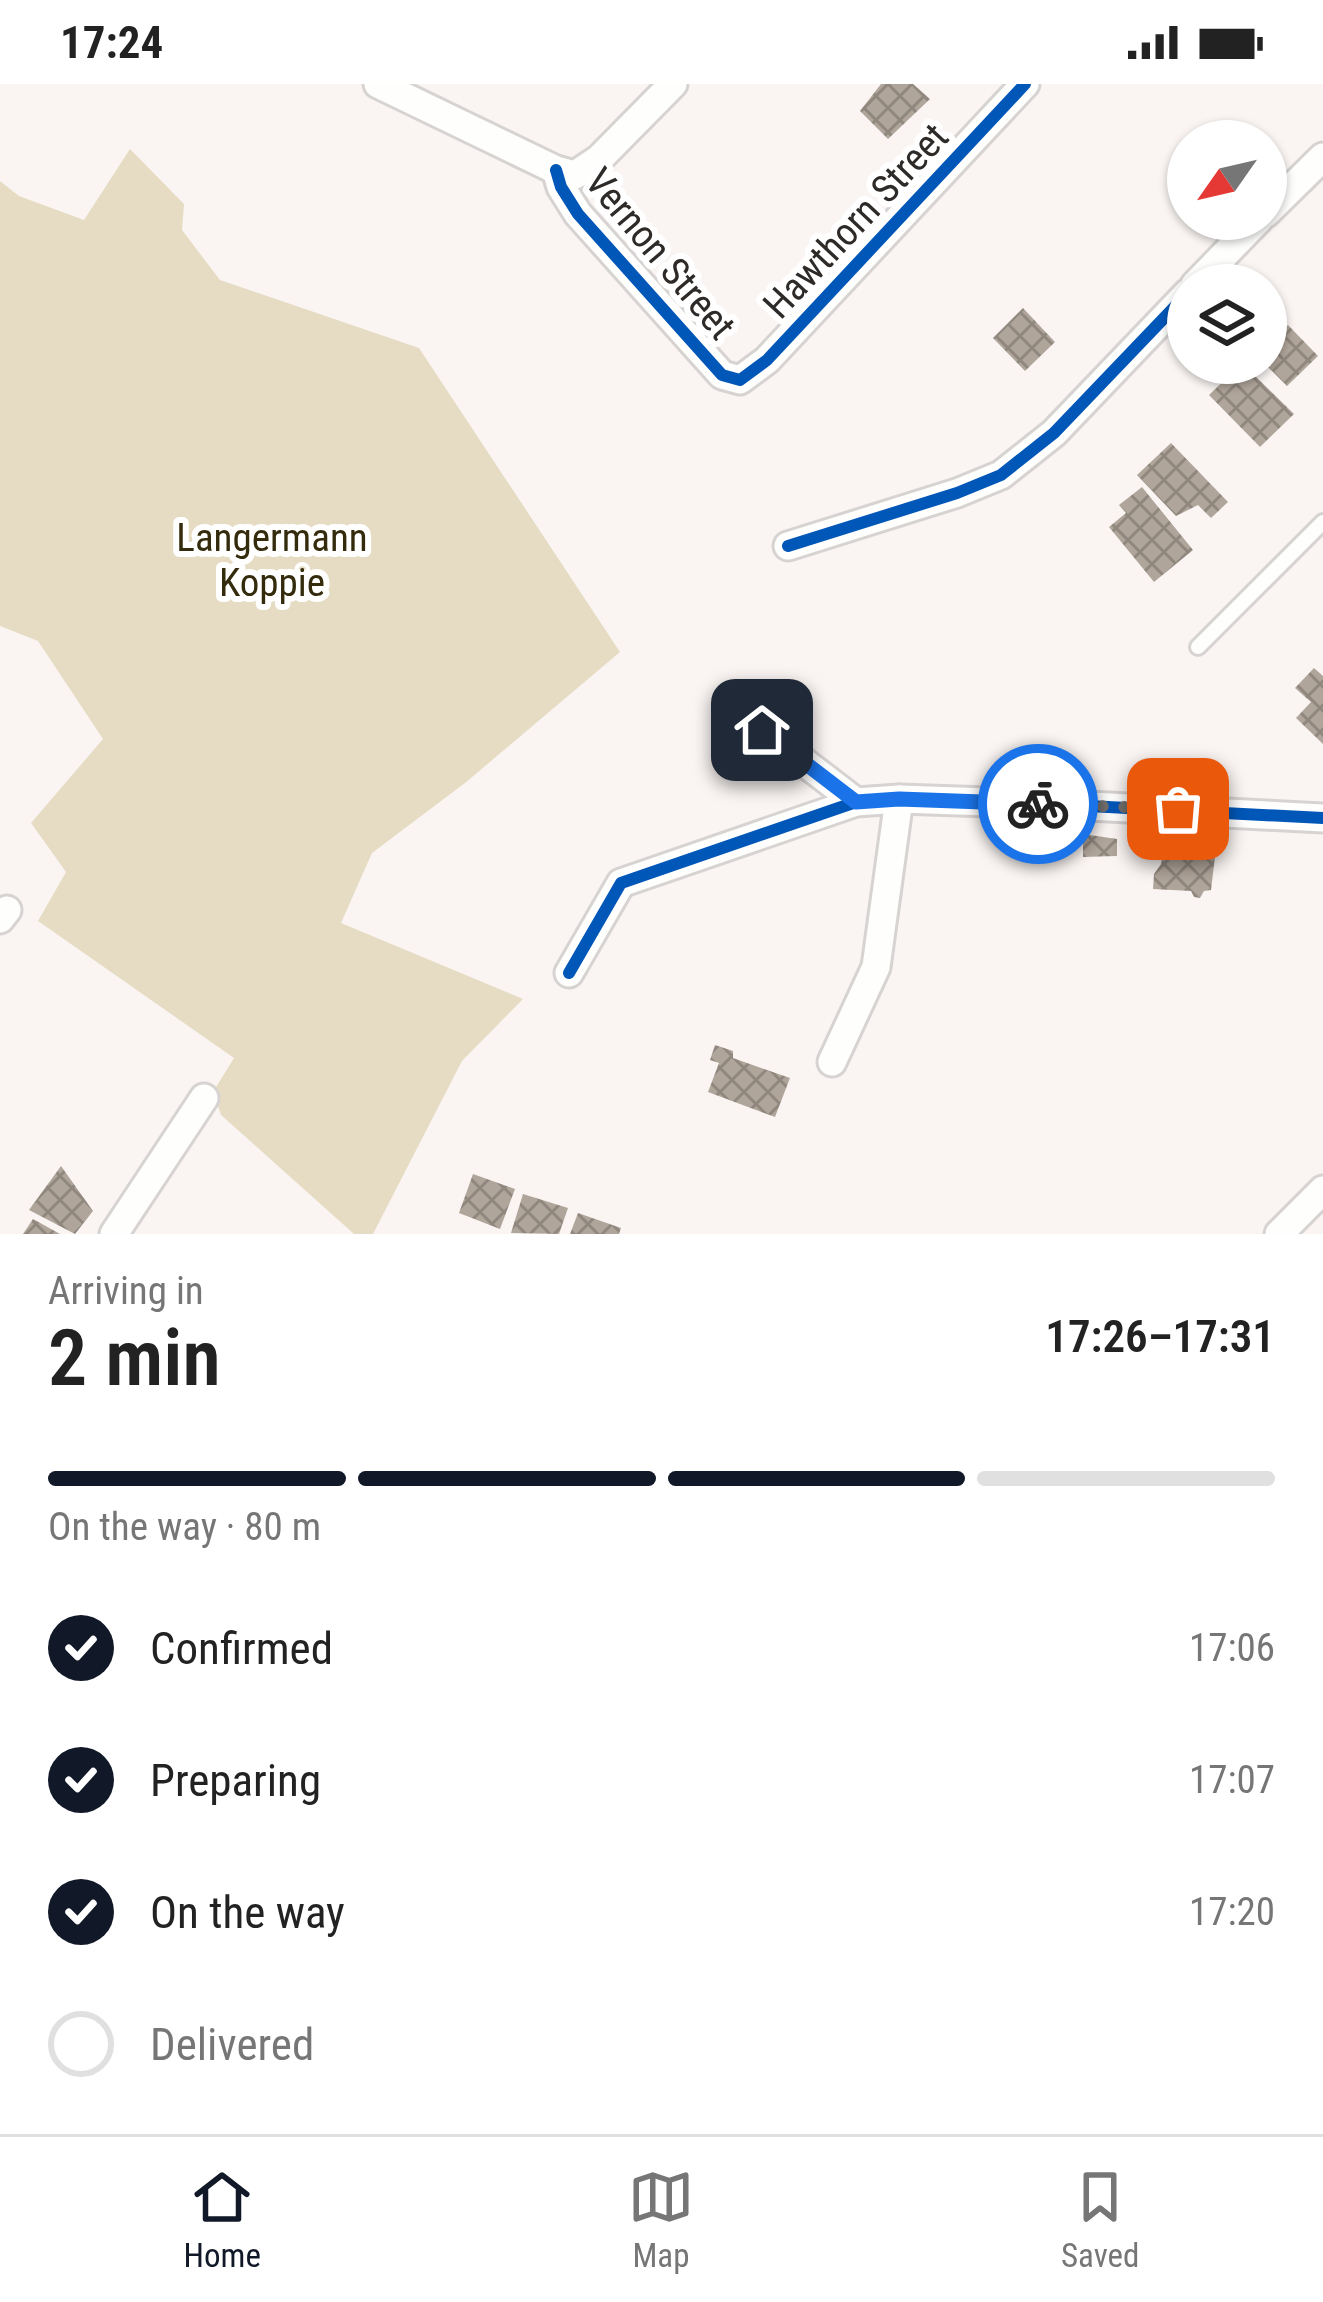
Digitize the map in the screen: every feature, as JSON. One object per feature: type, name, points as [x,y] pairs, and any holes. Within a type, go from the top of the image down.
[{"type":"street","points":[[378,84],[575,175],[585,171],[673,84]]},
{"type":"street","name":"Hawthorn Street","points":[[722,375],[740,380],[767,359],[1025,84]]},
{"type":"street","points":[[1287,192],[1323,157]]},
{"type":"street","name":"Vernon Street","points":[[556,170],[578,214],[722,375]]},
{"type":"street","points":[[1216,264],[1239,240]]},
{"type":"street","points":[[788,546],[957,494],[1001,475],[1054,433],[1167,315]]},
{"type":"street","points":[[762,730],[856,802]]},
{"type":"street","points":[[832,1062],[877,967],[899,799]]},
{"type":"street","points":[[568,973],[621,883],[856,802],[899,799],[1323,818]]},
{"type":"street","points":[[114,1234],[204,1098]]},
{"type":"street","points":[[1279,1234],[1323,1190]]},
{"type":"lane","points":[[1198,647],[1323,522]]},
{"type":"green space","name":"Langermann Koppie","points":[[130,149],[184,204],[182,230],[220,280],[419,348],[620,652],[465,783],[372,853],[341,923],[523,999],[462,1061],[373,1234],[354,1234],[221,1115],[213,1092],[234,1058],[38,921],[66,872],[31,823],[103,739],[38,641],[0,626],[0,181],[19,196],[84,220]]},
{"type":"building","points":[[881,84],[913,84],[930,99],[888,139],[860,111]]},
{"type":"building","points":[[1023,308],[1055,342],[1025,371],[993,338]]},
{"type":"building","points":[[1287,326],[1318,356],[1287,386],[1285,384]]},
{"type":"building","points":[[1220,384],[1263,384],[1294,414],[1260,447],[1209,395]]},
{"type":"building","points":[[1171,443],[1228,502],[1211,518],[1198,505],[1176,516],[1137,475]]},
{"type":"building","points":[[1142,487],[1193,550],[1154,582],[1109,527],[1126,513],[1119,505]]},
{"type":"building","points":[[1314,668],[1323,676],[1323,744],[1296,718],[1311,702],[1295,688]]},
{"type":"building","points":[[1083,834],[1117,839],[1117,856],[1083,857]]},
{"type":"building","points":[[1165,845],[1216,848],[1211,890],[1200,898],[1191,891],[1153,889]]},
{"type":"building","points":[[715,1045],[733,1051],[733,1058],[790,1078],[775,1117],[708,1092],[719,1063],[710,1060]]},
{"type":"building","points":[[61,1166],[93,1211],[75,1234],[29,1210]]},
{"type":"building","points":[[473,1174],[515,1189],[500,1229],[459,1213]]},
{"type":"building","points":[[523,1194],[568,1208],[559,1234],[511,1233]]},
{"type":"building","points":[[578,1213],[621,1228],[619,1234],[570,1234]]},
{"type":"building","points":[[33,1219],[60,1234],[23,1234]]},
{"type":"cycle path","points":[[556,170],[578,214],[722,375],[740,380],[767,360],[1025,84]]},
{"type":"cycle path","points":[[788,546],[1001,475],[1054,433],[1167,315]]},
{"type":"cycle path","points":[[569,973],[621,883],[856,802],[1050,804],[1323,818]]},
{"type":"way so far","points":[[1038,804],[1178,809]]},
{"type":"route","points":[[762,730],[856,802],[1038,804]]}]
